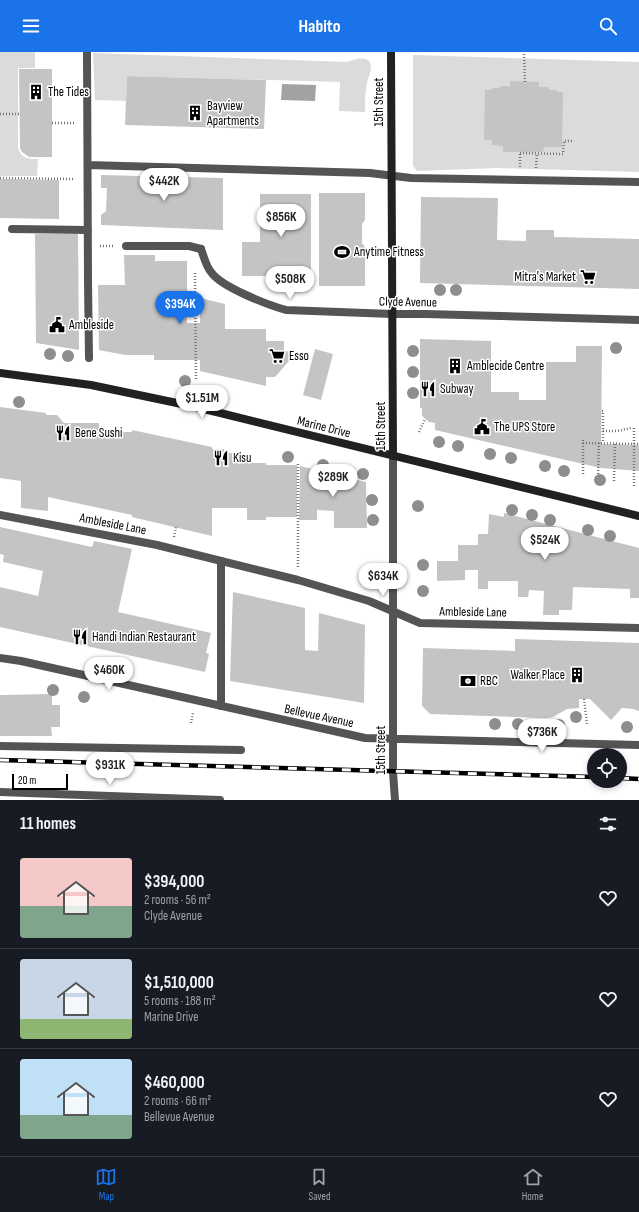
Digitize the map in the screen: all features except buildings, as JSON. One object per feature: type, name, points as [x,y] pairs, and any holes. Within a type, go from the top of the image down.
[{"type":"main road","name":"15th Street","points":[[391,52],[393,456]]},
{"type":"main road","name":"Marine Drive","points":[[0,372],[91,385],[188,406],[639,516]]},
{"type":"street","points":[[87,52],[89,358]]},
{"type":"street","points":[[88,165],[370,173],[411,178],[639,182]]},
{"type":"street","points":[[12,229],[88,230]]},
{"type":"street","points":[[126,246],[188,246],[198,249]]},
{"type":"street","name":"Clyde Avenue","points":[[198,249],[210,272],[224,284],[277,308],[294,311],[639,320]]},
{"type":"street","name":"15th Street","points":[[393,456],[393,772],[395,800]]},
{"type":"street","name":"Ambleside Lane","points":[[0,515],[149,544],[221,560],[298,580],[369,601],[420,623],[639,628]]},
{"type":"street","points":[[221,560],[221,706]]},
{"type":"street","name":"Bellevue Avenue","points":[[0,658],[21,661],[365,738],[639,746]]},
{"type":"street","points":[[0,746],[241,750]]},
{"type":"street","points":[[0,792],[220,800]]},
{"type":"path","points":[[524,54],[525,82]]},
{"type":"path","points":[[0,114],[19,114]]},
{"type":"path","points":[[52,123],[87,123]]},
{"type":"path","points":[[520,153],[563,154],[564,141],[574,141]]},
{"type":"path","points":[[0,178],[88,179]]},
{"type":"path","points":[[88,246],[126,246]]},
{"type":"path","points":[[196,381],[198,249]]},
{"type":"path","points":[[602,411],[603,443]]},
{"type":"path","points":[[419,432],[425,419]]},
{"type":"path","points":[[603,431],[617,431],[632,428],[634,486]]},
{"type":"path","points":[[583,474],[583,441],[639,444]]},
{"type":"path","points":[[598,477],[599,443]]},
{"type":"path","points":[[614,443],[614,481]]},
{"type":"path","points":[[298,463],[298,580]]},
{"type":"path","points":[[584,699],[587,724]]},
{"type":"shaded area","points":[[0,52],[35,52],[35,68],[18,68],[18,148],[23,156],[31,159],[38,159],[37,176],[0,176]]},
{"type":"shaded area","points":[[93,53],[347,62],[362,58],[368,60],[371,71],[367,83],[365,112],[339,111],[340,82],[127,76],[126,101],[95,100]]},
{"type":"shaded area","points":[[413,55],[639,62],[639,172],[496,168],[417,171],[413,166]]},
{"type":"shaded area","points":[[282,84],[316,85],[315,101],[281,100]]},
{"type":"railway","points":[[0,760],[587,777]]},
{"type":"railway","points":[[627,778],[639,779]]},
{"type":"place","name":"The Tides","points":[[36,92]]},
{"type":"place","name":"Bayview Apartments","points":[[195,113]]},
{"type":"place","name":"Anytime Fitness","points":[[342,252]]},
{"type":"place","name":"Mitra's Market","points":[[588,277]]},
{"type":"place","name":"Ambleside","points":[[57,325]]},
{"type":"place","name":"Esso","points":[[277,356]]},
{"type":"place","name":"Amblecide Centre","points":[[455,366]]},
{"type":"place","name":"Subway","points":[[428,389]]},
{"type":"place","name":"The UPS Store","points":[[482,427]]},
{"type":"place","name":"Bene Sushi","points":[[63,433]]},
{"type":"place","name":"Kisu","points":[[221,458]]},
{"type":"place","name":"Handi Indian Restaurant","points":[[80,637]]},
{"type":"place","name":"Walker Place","points":[[577,675]]},
{"type":"place","name":"RBC","points":[[468,681]]}]
